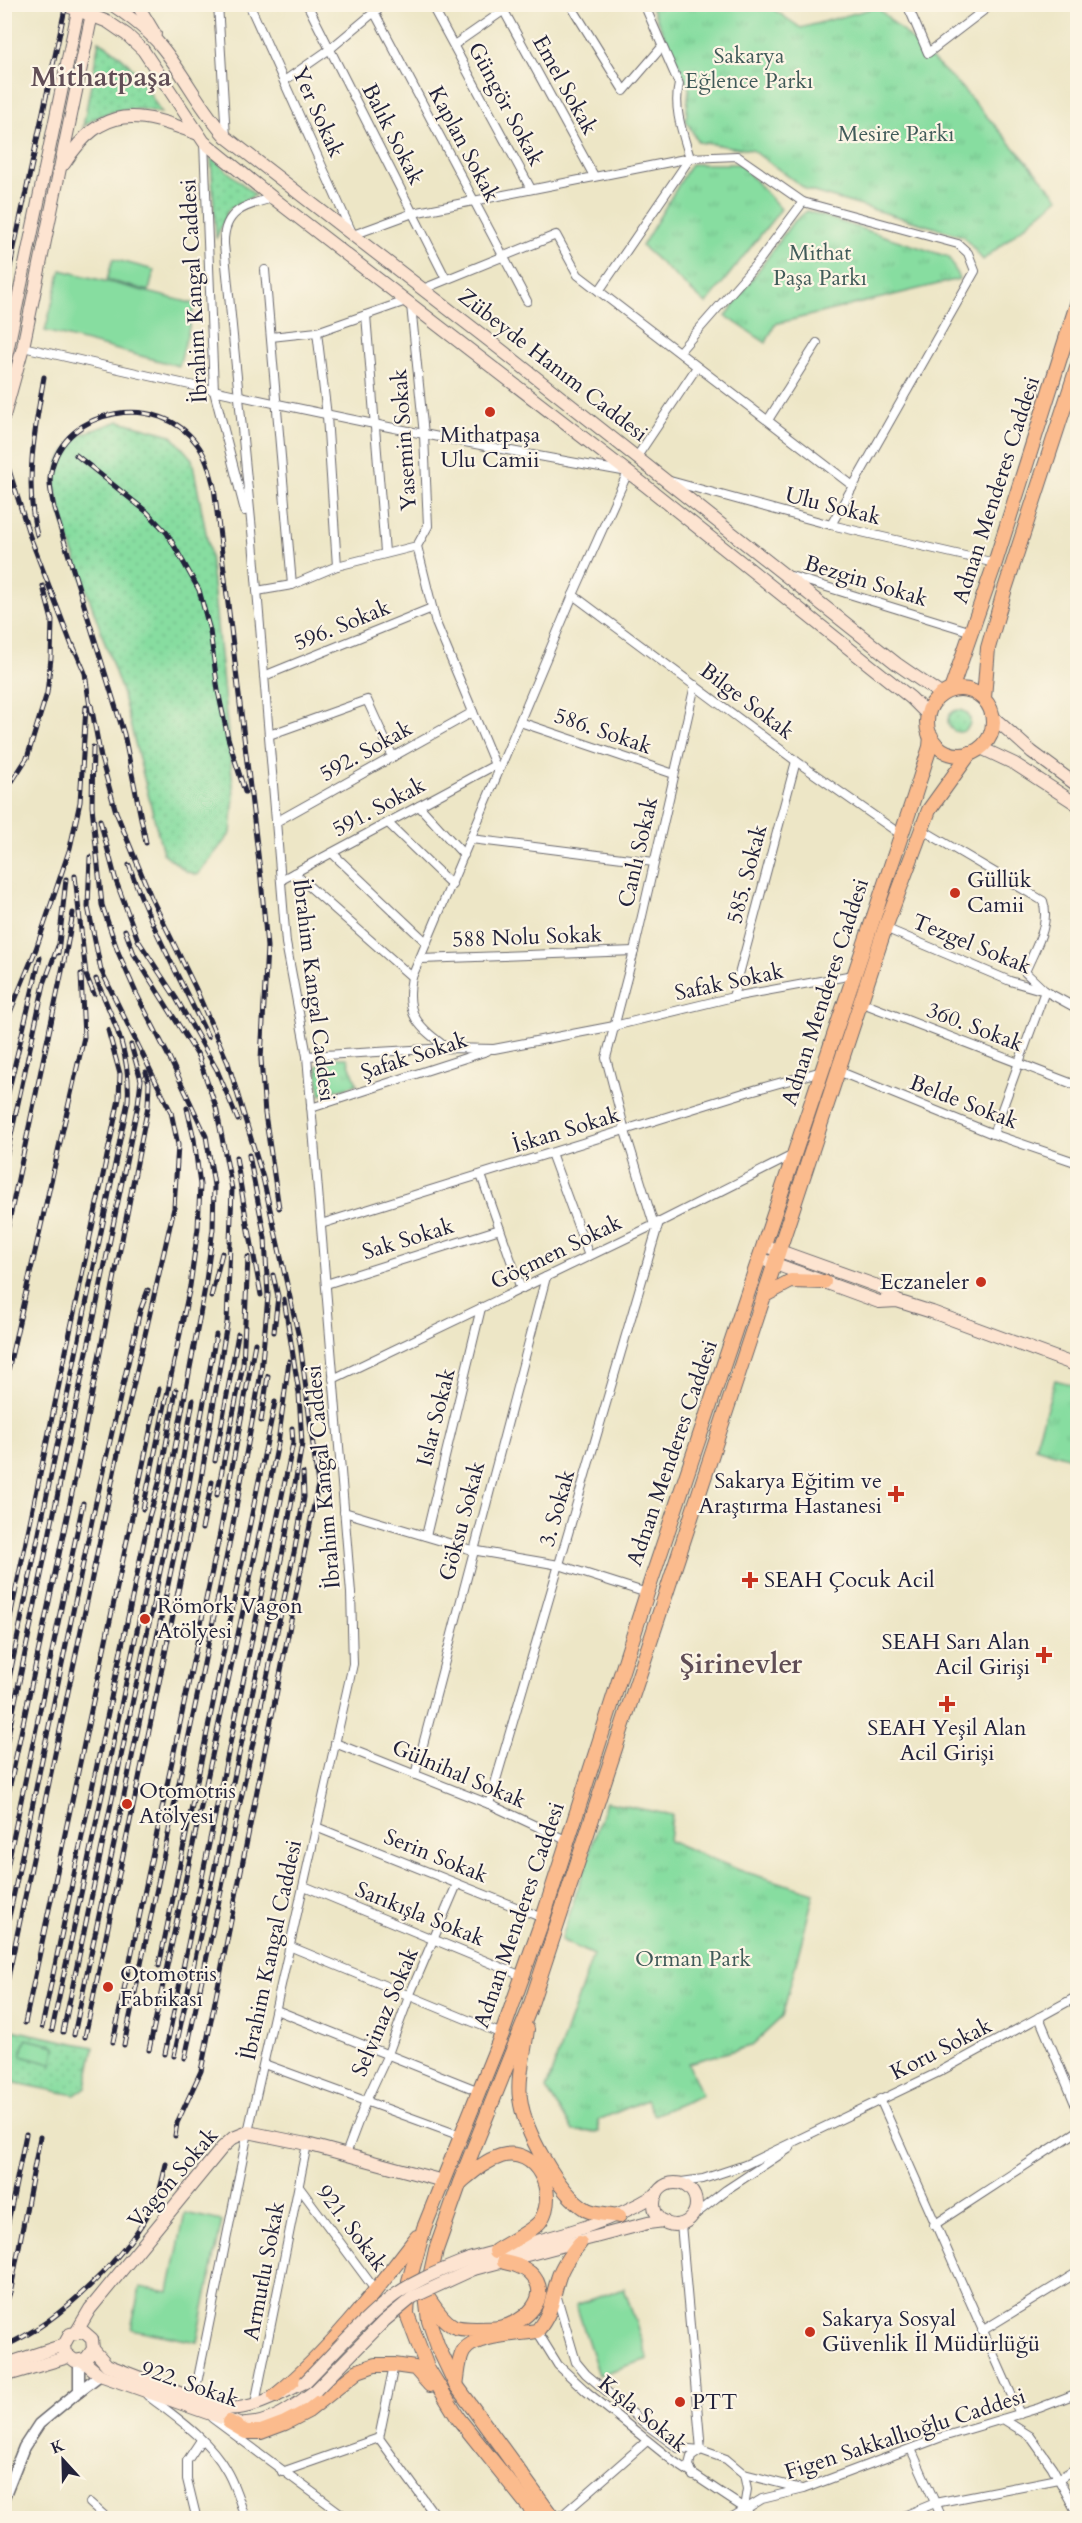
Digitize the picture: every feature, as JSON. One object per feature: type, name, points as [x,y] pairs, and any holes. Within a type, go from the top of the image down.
[{"type":"main road","name":"Zübeyde Hanım Caddesi","points":[[62,4],[93,10],[127,35],[143,50],[201,138],[273,198],[628,472],[882,674],[928,715]]},
{"type":"main road","name":"Zübeyde Hanım Caddesi","points":[[111,4],[137,23],[161,46]]},
{"type":"main road","name":"Zübeyde Hanım Caddesi","points":[[137,4],[161,46],[209,119],[226,137],[423,289],[897,664],[946,692]]},
{"type":"main road","points":[[4,366],[79,8]]},
{"type":"main road","points":[[4,416],[24,347],[93,10]]},
{"type":"main road","name":"Zübeyde Hanım Caddesi","points":[[60,170],[78,142],[99,126],[118,117],[143,116],[201,138]]},
{"type":"main road","name":"Adnan Menderes Caddesi","points":[[946,692],[972,632],[1077,301]]},
{"type":"main road","name":"Adnan Menderes Caddesi","points":[[984,699],[988,648],[1077,365]]},
{"type":"main road","points":[[1077,786],[1032,752],[993,717],[984,699],[975,692],[966,689],[946,692],[936,699],[928,715],[928,731],[941,749],[952,754],[975,750],[1015,765],[1077,805]]},
{"type":"main road","points":[[975,750],[989,737],[993,717]]},
{"type":"main road","name":"Adnan Menderes Caddesi","points":[[424,2228],[502,2034],[543,1918],[647,1593],[930,747],[931,736]]},
{"type":"main road","name":"Adnan Menderes Caddesi","points":[[426,2295],[436,2250],[460,2182],[529,2010],[885,928],[921,829],[943,788],[975,750]]},
{"type":"main road","points":[[790,1216],[791,1246],[798,1254],[812,1262],[883,1288],[897,1300],[1077,1366]]},
{"type":"main road","points":[[761,1252],[777,1257],[812,1262]]},
{"type":"main road","points":[[777,1257],[824,1282],[879,1302],[897,1300]]},
{"type":"main road","points":[[765,1295],[791,1281],[824,1282]]},
{"type":"main road","points":[[529,2010],[519,2096],[524,2121],[535,2146],[567,2192],[588,2210],[619,2216]]},
{"type":"main road","name":"Vagon Sokak","points":[[77,2331],[90,2309],[222,2148],[233,2138],[248,2132],[308,2144],[443,2181]]},
{"type":"main road","points":[[460,2182],[483,2163],[503,2156],[521,2157],[537,2168],[547,2187],[549,2202],[540,2222],[500,2256]]},
{"type":"main road","points":[[93,2349],[107,2365],[232,2410],[311,2386],[413,2298],[472,2264],[619,2216],[674,2183],[692,2191],[696,2204],[692,2217],[681,2224],[664,2221],[648,2223],[580,2243],[500,2256]]},
{"type":"main road","points":[[657,2194],[655,2208],[664,2221]]},
{"type":"main road","points":[[275,2396],[298,2378],[376,2291],[424,2228]]},
{"type":"main road","points":[[424,2228],[409,2281],[407,2314],[427,2367],[458,2418]]},
{"type":"main road","points":[[456,2385],[462,2353],[470,2344],[484,2339],[537,2331],[549,2316],[558,2277],[567,2259],[580,2243]]},
{"type":"main road","points":[[426,2295],[444,2320],[454,2327],[489,2329],[512,2324],[530,2313],[539,2299],[539,2290],[531,2274],[500,2256]]},
{"type":"main road","points":[[426,2295],[429,2321],[438,2347],[456,2385],[553,2518]]},
{"type":"main road","points":[[4,2365],[73,2356],[88,2358],[94,2344],[89,2335],[77,2331],[67,2337],[73,2356]]},
{"type":"main road","points":[[4,2376],[73,2356]]},
{"type":"main road","name":"922. Sokak","points":[[73,2356],[100,2375],[208,2415],[248,2425],[268,2421],[288,2411],[311,2386]]},
{"type":"main road","points":[[230,2422],[246,2432],[270,2429],[308,2411],[358,2371],[375,2365],[415,2368],[538,2518]]},
{"type":"street","name":"Yer Sokak","points":[[249,4],[353,235]]},
{"type":"street","name":"Balık Sokak","points":[[307,4],[446,279]]},
{"type":"street","points":[[284,81],[330,49],[372,9],[384,4]]},
{"type":"street","name":"Güngör Sokak","points":[[431,4],[531,189]]},
{"type":"street","points":[[454,45],[513,4]]},
{"type":"street","points":[[570,4],[624,91],[661,48]]},
{"type":"street","points":[[599,291],[690,158],[678,112],[676,97],[679,84],[661,48],[644,4]]},
{"type":"street","points":[[918,4],[908,8],[928,54],[992,4]]},
{"type":"street","points":[[218,5],[226,137]]},
{"type":"street","name":"Kaplan Sokak","points":[[372,9],[527,300]]},
{"type":"street","name":"Emel Sokak","points":[[504,11],[594,176]]},
{"type":"street","name":"İbrahim Kangal Caddesi","points":[[201,138],[214,391],[253,541]]},
{"type":"street","points":[[353,235],[413,213],[690,158],[737,156],[803,202],[958,244],[968,253],[975,271],[831,525]]},
{"type":"street","name":"İbrahim Kangal Caddesi","points":[[194,2398],[248,2132],[353,1664],[344,1512],[307,1056],[286,943],[253,541],[237,397],[223,231],[228,220],[240,208],[273,198]]},
{"type":"street","points":[[679,352],[758,262],[803,202]]},
{"type":"street","points":[[423,289],[556,234],[578,275],[854,486]]},
{"type":"street","points":[[266,270],[292,585]]},
{"type":"street","points":[[272,337],[317,332],[409,303]]},
{"type":"street","name":"Yasemin Sokak","points":[[409,303],[424,435],[428,526],[417,546]]},
{"type":"street","points":[[366,315],[385,552]]},
{"type":"street","points":[[317,332],[327,416],[337,566]]},
{"type":"street","points":[[768,420],[818,343]]},
{"type":"street","points":[[24,347],[327,416],[628,472],[519,722],[496,769],[471,839],[412,977],[408,995],[412,1014],[422,1029],[447,1048]]},
{"type":"street","points":[[636,458],[698,367]]},
{"type":"street","name":"Ulu Sokak","points":[[663,479],[831,525],[995,563]]},
{"type":"street","points":[[257,591],[292,585],[337,566],[385,552],[417,546],[436,623],[496,769]]},
{"type":"street","name":"Bezgin Sokak","points":[[784,574],[972,632]]},
{"type":"street","name":"Bilge Sokak","points":[[573,595],[796,761],[900,834]]},
{"type":"street","name":"596. Sokak","points":[[264,676],[432,608]]},
{"type":"street","name":"Canlı Sokak","points":[[656,1224],[625,1131],[606,1058],[634,951],[695,685]]},
{"type":"street","points":[[269,735],[367,700],[393,757]]},
{"type":"street","name":"592. Sokak","points":[[276,822],[473,712]]},
{"type":"street","name":"586. Sokak","points":[[519,722],[674,774]]},
{"type":"street","name":"585. Sokak","points":[[733,998],[796,761]]},
{"type":"street","name":"591. Sokak","points":[[281,880],[419,806],[496,769]]},
{"type":"street","points":[[419,806],[464,855]]},
{"type":"street","points":[[388,823],[452,885]]},
{"type":"street","points":[[921,829],[1043,901],[1047,912],[1042,931],[1025,972],[1045,991],[1077,1009]]},
{"type":"street","points":[[471,839],[654,862]]},
{"type":"street","points":[[332,853],[427,943]]},
{"type":"street","points":[[294,873],[412,977]]},
{"type":"street","name":"Tezgel Sokak","points":[[885,928],[1010,981],[1045,991]]},
{"type":"street","name":"588 Nolu Sokak","points":[[421,958],[634,951]]},
{"type":"street","name":"Safak Sokak","points":[[614,1026],[733,998],[853,975]]},
{"type":"street","points":[[993,1134],[1045,991]]},
{"type":"street","name":"360. Sokak","points":[[860,1002],[1077,1086]]},
{"type":"street","name":"Şafak Sokak","points":[[311,1108],[494,1049],[614,1026]]},
{"type":"street","name":"Şafak Sokak","points":[[307,1056],[447,1048],[494,1049]]},
{"type":"street","name":"İskan Sokak","points":[[321,1224],[747,1092],[822,1071]]},
{"type":"street","name":"Belde Sokak","points":[[838,1071],[993,1134],[1077,1163]]},
{"type":"street","points":[[551,1153],[589,1256]]},
{"type":"street","name":"Göçmen Sokak","points":[[333,1379],[794,1155]]},
{"type":"street","points":[[482,1175],[521,1289]]},
{"type":"street","name":"3. Sokak","points":[[489,1804],[656,1224]]},
{"type":"street","name":"Sak Sokak","points":[[326,1284],[500,1229]]},
{"type":"street","name":"Göksu Sokak","points":[[415,1775],[472,1550],[546,1277]]},
{"type":"street","name":"Islar Sokak","points":[[426,1536],[481,1308]]},
{"type":"street","points":[[344,1512],[472,1550],[559,1565],[647,1593]]},
{"type":"street","name":"Gülnihal Sokak","points":[[335,1743],[489,1804],[568,1841]]},
{"type":"street","name":"Serin Sokak","points":[[316,1827],[543,1918]]},
{"type":"street","name":"Selvinaz Sokak","points":[[346,2154],[457,1884]]},
{"type":"street","name":"Sarıkışla Sokak","points":[[304,1886],[435,1938],[522,1976]]},
{"type":"street","points":[[290,1946],[502,2034]]},
{"type":"street","name":"Koru Sokak","points":[[819,2130],[937,2073],[1077,1996]]},
{"type":"street","points":[[276,2010],[479,2091]]},
{"type":"street","points":[[1039,2017],[1077,2111]]},
{"type":"street","points":[[264,2064],[461,2136]]},
{"type":"street","points":[[880,2099],[934,2225],[1020,2414]]},
{"type":"street","points":[[674,2183],[703,2179],[745,2165],[819,2130]]},
{"type":"street","points":[[692,2217],[726,2190],[819,2130]]},
{"type":"street","points":[[934,2225],[1077,2131]]},
{"type":"street","name":"Armutlu Sokak","points":[[255,2404],[308,2144]]},
{"type":"street","name":"921. Sokak","points":[[299,2187],[376,2291]]},
{"type":"street","points":[[681,2224],[701,2450],[691,2457],[688,2465],[693,2476]]},
{"type":"street","points":[[982,2331],[1077,2271]]},
{"type":"street","name":"Kışla Sokak","points":[[555,2292],[576,2362],[586,2374],[678,2448],[701,2450],[726,2459],[744,2474]]},
{"type":"street","name":"Kışla Sokak","points":[[537,2331],[564,2371],[647,2441],[693,2476],[744,2508],[753,2518]]},
{"type":"street","points":[[73,2356],[79,2391]]},
{"type":"street","points":[[394,2365],[380,2438],[437,2518]]},
{"type":"street","points":[[4,2497],[24,2447],[39,2424],[100,2375]]},
{"type":"street","points":[[140,2389],[201,2440],[226,2468],[245,2518]]},
{"type":"street","name":"Figen Sakkallıoğlu Caddesi","points":[[731,2518],[762,2499],[803,2489],[911,2449],[1077,2393]]},
{"type":"street","points":[[208,2415],[346,2518]]},
{"type":"street","points":[[1003,2419],[1030,2436],[1058,2479],[1077,2515]]},
{"type":"street","points":[[282,2472],[380,2438]]},
{"type":"street","points":[[195,2518],[187,2479],[187,2461],[201,2440]]},
{"type":"street","points":[[559,2518],[647,2441]]},
{"type":"street","points":[[911,2449],[942,2518]]},
{"type":"street","points":[[899,2518],[935,2503],[1058,2479],[1077,2467]]},
{"type":"street","points":[[744,2508],[747,2489],[744,2474],[803,2489]]},
{"type":"street","points":[[90,2503],[107,2518]]},
{"type":"green space","name":"Mesire Parkı","points":[[650,5],[767,5],[801,28],[877,7],[959,85],[1059,198],[983,260],[963,236],[807,190],[752,150],[698,142],[686,120],[689,88]]},
{"type":"green space","points":[[99,41],[110,47],[128,63],[161,113],[141,109],[120,110],[100,116],[83,127]]},
{"type":"green space","points":[[211,157],[255,195],[228,210],[216,239]]},
{"type":"green space","points":[[691,164],[740,164],[781,209],[706,304],[642,246]]},
{"type":"green space","name":"Mithat Paşa Parkı","points":[[807,211],[949,257],[959,279],[775,324],[766,343],[726,316],[792,223]]},
{"type":"green space","points":[[113,259],[154,270],[149,291],[107,280]]},
{"type":"green space","points":[[61,270],[195,304],[179,366],[45,331]]},
{"type":"green space","points":[[119,421],[171,435],[192,459],[210,554],[234,795],[231,833],[197,875],[186,871],[163,853],[122,692],[68,537],[55,489],[59,461],[77,436]]},
{"type":"green space","points":[[959,710],[969,717],[970,721],[963,731],[959,732],[949,725],[948,721],[955,711]]},
{"type":"green space","points":[[327,1058],[347,1058],[357,1084],[320,1095],[317,1066]]},
{"type":"green space","points":[[1055,1380],[1077,1386],[1077,1460],[1035,1447]]},
{"type":"green space","name":"Orman Park","points":[[606,1802],[672,1815],[669,1841],[739,1870],[814,1893],[782,2017],[751,2046],[688,2063],[702,2095],[654,2115],[646,2100],[598,2120],[599,2132],[573,2131],[546,2089],[593,1955],[561,1940]]},
{"type":"green space","points":[[12,2030],[94,2047],[86,2087],[75,2095],[11,2082],[5,2063]]},
{"type":"green space","points":[[26,2039],[56,2046],[52,2064],[21,2056]]},
{"type":"green space","points":[[185,2213],[222,2221],[197,2342],[131,2329],[140,2287],[169,2292]]},
{"type":"green space","points":[[624,2288],[648,2359],[599,2375],[576,2305]]},
{"type":"railway","points":[[4,295],[66,4]]},
{"type":"railway","points":[[37,535],[33,516],[31,476],[34,436],[44,377]]},
{"type":"railway","points":[[146,843],[124,734],[54,508],[50,481],[59,450],[74,432],[93,420],[115,414],[138,413],[160,417],[181,428],[197,444],[203,454],[214,487],[261,879],[267,947],[261,1059],[265,1114],[279,1208]]},
{"type":"railway","points":[[4,454],[29,534],[74,651]]},
{"type":"railway","points":[[76,455],[147,512],[167,533],[199,590],[210,631],[218,691],[228,738],[245,792]]},
{"type":"railway","points":[[4,794],[27,758],[47,693],[52,620],[43,586]]},
{"type":"railway","points":[[73,645],[85,673],[91,714]]},
{"type":"railway","points":[[91,705],[101,758],[116,812],[151,897],[195,987],[228,1063],[263,1178],[300,1342],[318,1485],[201,2071],[177,2123],[175,2136]]},
{"type":"railway","points":[[4,1027],[36,949],[70,848],[80,802],[86,707]]},
{"type":"railway","points":[[52,2030],[168,1485],[205,1288],[213,1229],[214,1185],[206,1136],[137,995],[118,952],[102,905],[92,806],[93,747]]},
{"type":"railway","points":[[100,820],[116,881],[138,940],[176,998],[217,1070],[238,1120]]},
{"type":"railway","points":[[4,1997],[120,1444],[174,1208],[178,1145],[171,1112],[101,970],[88,907],[90,857]]},
{"type":"railway","points":[[129,865],[156,931],[208,1037]]},
{"type":"railway","points":[[75,876],[86,975],[94,994]]},
{"type":"railway","points":[[58,953],[66,879]]},
{"type":"railway","points":[[4,1245],[73,913]]},
{"type":"railway","points":[[125,930],[134,954],[200,1059]]},
{"type":"railway","points":[[4,1167],[44,984],[58,946]]},
{"type":"railway","points":[[4,1110],[40,958]]},
{"type":"railway","points":[[4,1388],[84,1037],[81,974]]},
{"type":"railway","points":[[4,1703],[128,1101],[124,1053],[115,1024],[96,979]]},
{"type":"railway","points":[[4,1646],[119,1099],[120,1074],[108,1030]]},
{"type":"railway","points":[[4,1755],[138,1104],[141,1080],[131,1045]]},
{"type":"railway","points":[[85,2037],[199,1491],[227,1323],[232,1189],[216,1107],[197,1053]]},
{"type":"railway","points":[[4,1813],[78,1465],[148,1106],[149,1083],[146,1072]]},
{"type":"railway","points":[[143,1509],[190,1286],[198,1228],[200,1185],[187,1108]]},
{"type":"railway","points":[[124,2045],[231,1535],[261,1373],[268,1296],[265,1238],[249,1155]]},
{"type":"railway","points":[[236,1157],[249,1236]]},
{"type":"railway","points":[[249,1229],[261,1295]]},
{"type":"railway","points":[[211,1297],[222,1253]]},
{"type":"railway","points":[[217,1495],[243,1365],[248,1257]]},
{"type":"railway","points":[[273,1275],[278,1296],[274,1332]]},
{"type":"railway","points":[[4,1941],[95,1506],[140,1311],[148,1290]]},
{"type":"railway","points":[[174,2056],[284,1546],[302,1444],[299,1393],[284,1299]]},
{"type":"railway","points":[[215,1461],[238,1334]]},
{"type":"railway","points":[[74,2035],[188,1489],[216,1335]]},
{"type":"railway","points":[[113,2042],[220,1533],[255,1343]]},
{"type":"railway","points":[[149,2050],[278,1443],[289,1361]]},
{"type":"railway","points":[[261,1421],[268,1376]]},
{"type":"railway","points":[[25,2023],[159,1389]]},
{"type":"railway","points":[[42,2027],[149,1517],[159,1483],[176,1390]]},
{"type":"railway","points":[[63,2032],[178,1486],[193,1400]]},
{"type":"railway","points":[[159,1966],[275,1402]]},
{"type":"railway","points":[[165,2054],[293,1443],[292,1428]]},
{"type":"railway","points":[[185,2058],[295,1548],[304,1497],[303,1473]]},
{"type":"railway","points":[[202,1529],[212,1482]]},
{"type":"railway","points":[[4,1882],[83,1503]]},
{"type":"railway","points":[[4,2141],[7,2130]]},
{"type":"railway","points":[[4,2242],[26,2134]]},
{"type":"railway","points":[[4,2310],[11,2289],[40,2137]]},
{"type":"railway","points":[[4,2346],[48,2321],[70,2304],[111,2264],[144,2221],[156,2200],[166,2164]]},
{"type":"place","name":"Mithatpaşa Ulu Camii","points":[[490,412]]},
{"type":"place","name":"Güllük Camii","points":[[955,893]]},
{"type":"place","name":"Eczaneler","points":[[981,1282]]},
{"type":"place","name":"Sakarya Eğitim ve Araştırma Hastanesi","points":[[896,1494]]},
{"type":"place","name":"SEAH Çocuk Acil","points":[[750,1580]]},
{"type":"place","name":"Römork Vagon Atölyesi","points":[[145,1619]]},
{"type":"place","name":"SEAH Sarı Alan Acil Girişi","points":[[1044,1655]]},
{"type":"place","name":"SEAH Yeşil Alan Acil Girişi","points":[[947,1704]]},
{"type":"place","name":"Otomotris Atölyesi","points":[[127,1804]]},
{"type":"place","name":"Otomotris Fabrikası","points":[[108,1987]]},
{"type":"place","name":"Sakarya Sosyal Güvenlik İl Müdürlüğü","points":[[810,2332]]},
{"type":"place","name":"PTT","points":[[680,2402]]},
{"type":"district","name":"Mithatpaşa","points":[[101,77]]},
{"type":"district","name":"Şirinevler","points":[[741,1664]]},
{"type":"park label","name":"Sakarya Eğlence Parkı","points":[[749,68]]}]
